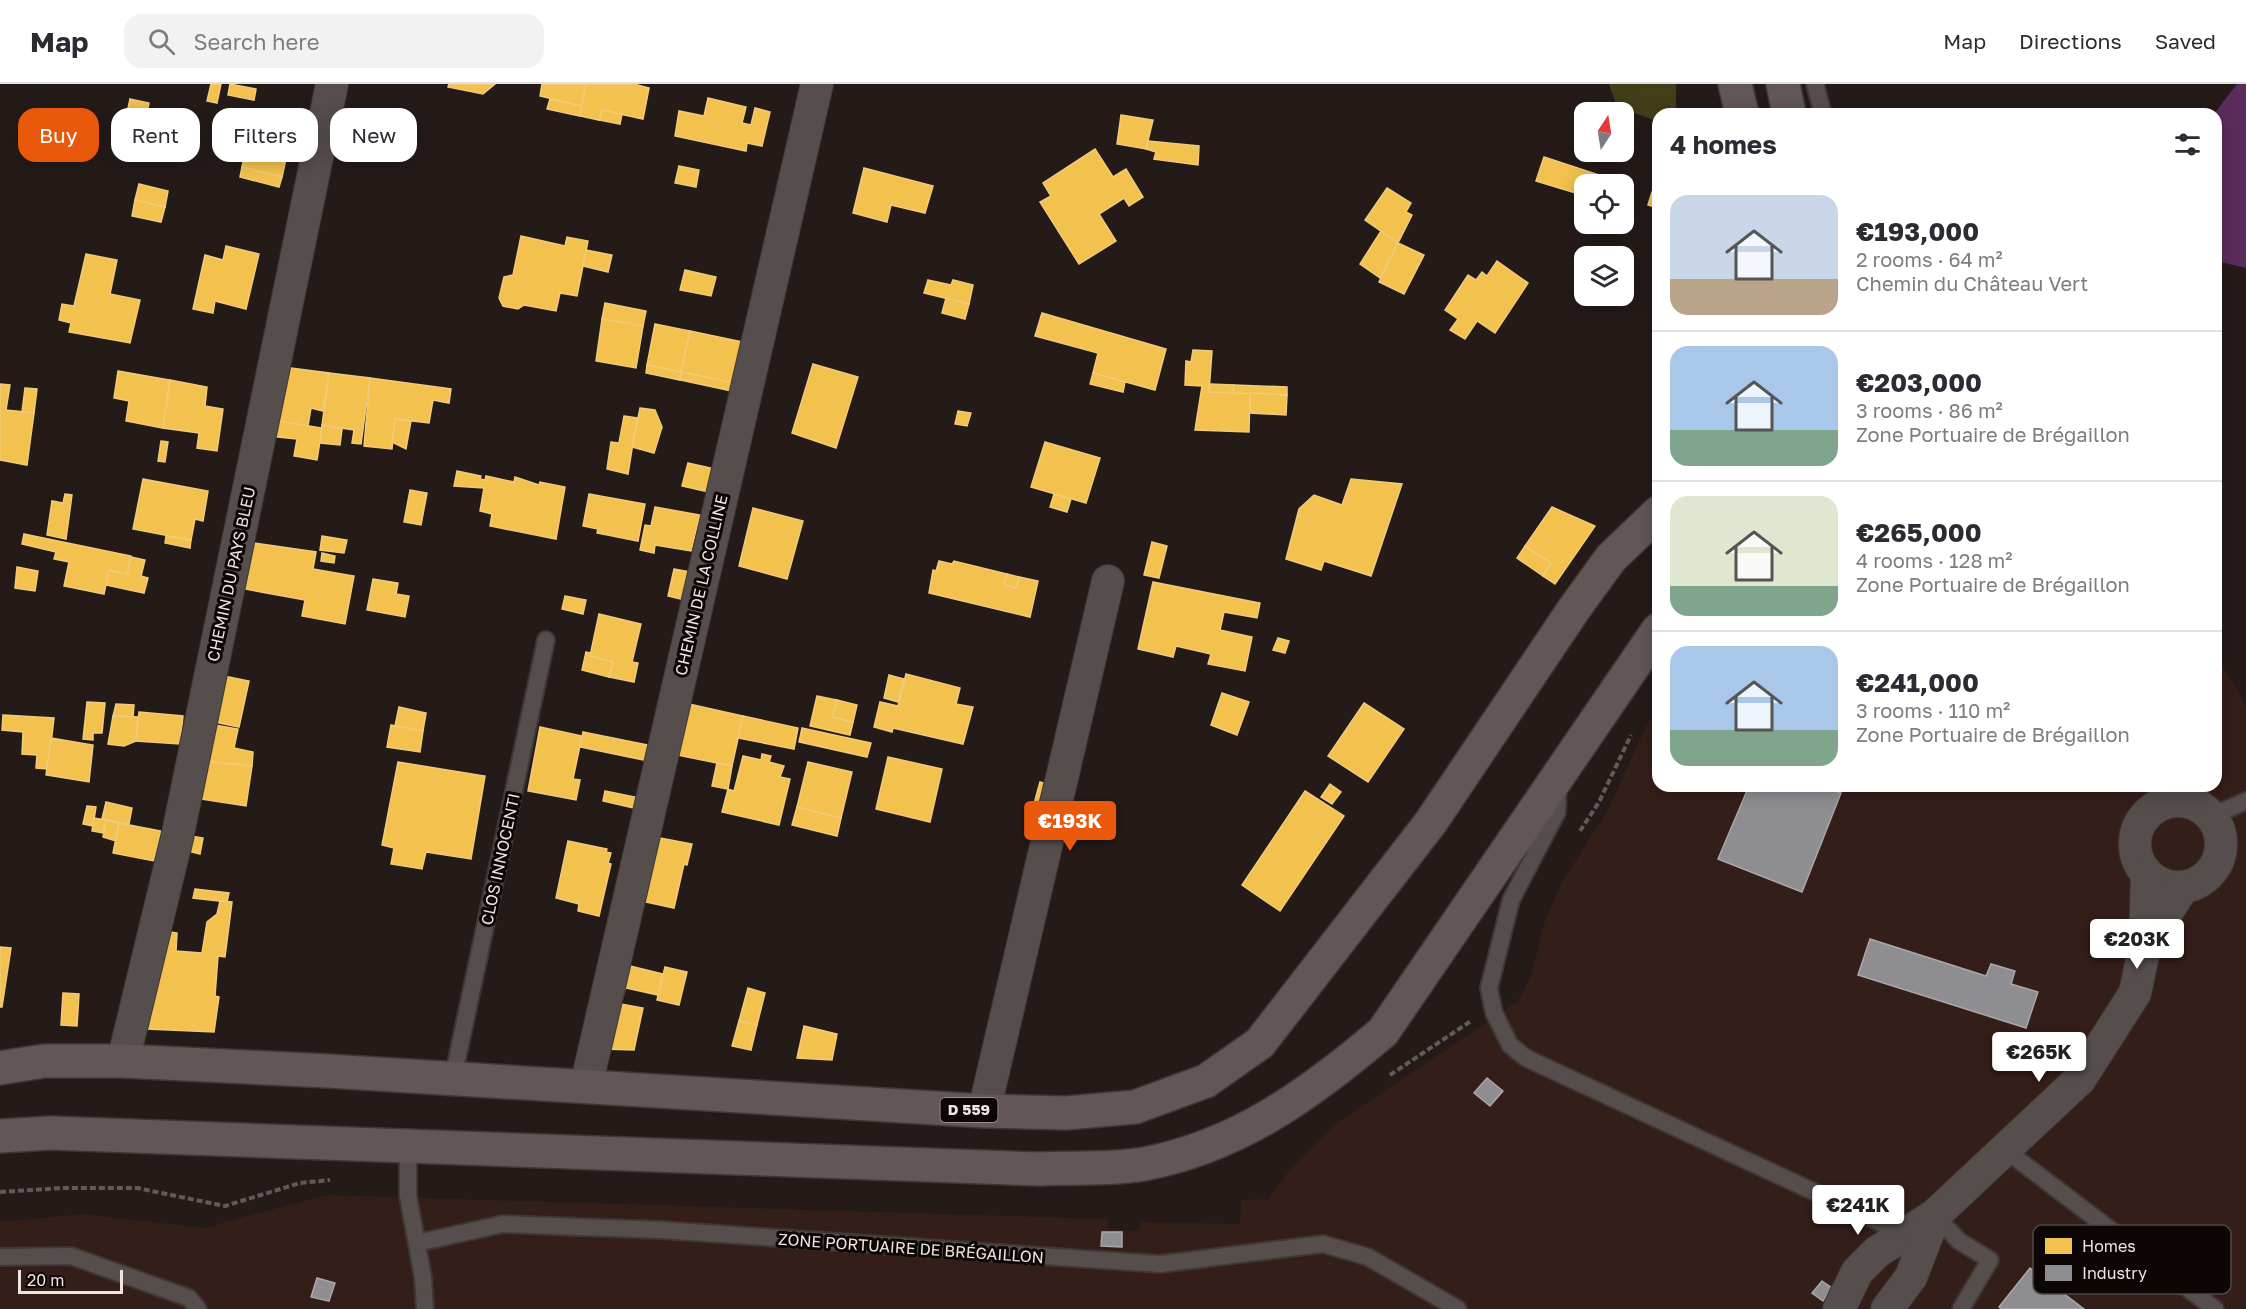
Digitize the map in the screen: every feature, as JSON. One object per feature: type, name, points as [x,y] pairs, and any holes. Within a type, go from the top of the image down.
[{"type":"main road","points":[[1735,84],[1741,108]]},
{"type":"main road","points":[[1783,84],[1788,108]]},
{"type":"main road","name":"D 559","points":[[0,1068],[44,1061],[123,1061],[453,1078],[984,1111],[1066,1113],[1135,1107],[1206,1081],[1260,1043],[1431,822],[1574,609],[1611,558],[1652,519]]},
{"type":"main road","points":[[0,1136],[51,1133],[1039,1169],[1143,1164],[1211,1145],[1282,1111],[1336,1072],[1383,1032],[1652,639]]},
{"type":"street","name":"CHEMIN DU PAYS BLEU","points":[[123,1061],[177,838],[332,84]]},
{"type":"street","name":"CHEMIN DE LA COLLINE","points":[[586,1086],[817,84]]},
{"type":"street","points":[[984,1111],[1108,581]]},
{"type":"street","points":[[2145,946],[2182,887],[2206,876],[2220,853],[2218,827],[2198,802],[2176,801],[2159,796],[2146,814],[2135,838],[2139,864],[2147,874],[2163,884],[2182,887]]},
{"type":"street","points":[[1839,1309],[1857,1272],[1877,1252],[1935,1215],[2080,1079],[2135,993],[2145,946],[2147,874]]},
{"type":"street","points":[[1887,1309],[1911,1277],[1935,1215]]},
{"type":"lane","points":[[1815,84],[1821,108]]},
{"type":"lane","name":"CLOS INNOCENTI","points":[[453,1078],[546,640]]},
{"type":"lane","points":[[1558,775],[1557,812],[1510,900],[1489,988],[1494,1012],[1510,1045],[1526,1058],[1905,1234]]},
{"type":"lane","points":[[2198,802],[2246,801]]},
{"type":"lane","points":[[408,1145],[408,1196],[417,1243],[425,1309]]},
{"type":"lane","points":[[2004,1149],[2104,1225]]},
{"type":"lane","points":[[1935,1215],[1959,1241],[1990,1260],[1961,1309]]},
{"type":"lane","name":"ZONE PORTUAIRE DE BRÉGAILLON","points":[[417,1243],[503,1224],[661,1230],[1160,1264],[1323,1244],[1368,1257],[1458,1309]]},
{"type":"lane","points":[[0,1257],[71,1256],[189,1298],[198,1309]]},
{"type":"lane","points":[[2195,1294],[2215,1309]]},
{"type":"path","points":[[0,1192],[63,1188],[137,1188],[206,1204],[225,1206],[300,1183],[341,1179]]},
{"type":"shaded area","points":[[1609,84],[1676,84],[1676,108],[1652,108],[1652,119],[1634,113],[1634,102],[1615,102]]},
{"type":"shaded area","points":[[2237,84],[2246,84],[2246,268],[2222,262],[2222,108],[2219,108]]},
{"type":"shaded area","points":[[2222,664],[2246,706],[2246,1309],[0,1309],[0,1222],[83,1214],[204,1228],[326,1195],[1108,1219],[1109,1229],[1138,1231],[1142,1222],[1240,1224],[1241,1200],[1268,1199],[1285,1176],[1334,1125],[1517,1002],[1531,977],[1545,921],[1562,882],[1608,810],[1652,717],[1652,792],[2222,792]]},
{"type":"building: Homes","points":[[211,84],[221,84],[217,103],[207,101]]},
{"type":"building: Homes","points":[[230,84],[256,89],[254,100],[228,95]]},
{"type":"building: Homes","points":[[449,84],[495,84],[483,94],[448,87]]},
{"type":"building: Homes","points":[[542,84],[586,84],[582,106],[540,96]]},
{"type":"building: Homes","points":[[586,84],[634,84],[649,88],[643,119],[602,110],[599,120],[580,116]]},
{"type":"building: Homes","points":[[708,98],[746,107],[742,123],[751,125],[755,108],[770,112],[762,146],[747,143],[746,151],[675,136],[679,111],[704,116]]},
{"type":"building: Homes","points":[[130,99],[149,103],[148,108],[128,108]]},
{"type":"building: Homes","points":[[550,99],[582,106],[580,116],[547,109]]},
{"type":"building: Homes","points":[[602,110],[622,114],[620,124],[599,120]]},
{"type":"building: Homes","points":[[1121,115],[1153,120],[1146,149],[1117,144]]},
{"type":"building: Homes","points":[[330,132],[330,152],[326,151]]},
{"type":"building: Homes","points":[[1148,141],[1199,146],[1198,165],[1154,159],[1156,152],[1146,149]]},
{"type":"building: Homes","points":[[1095,149],[1113,177],[1126,169],[1143,197],[1129,206],[1124,198],[1099,214],[1116,241],[1079,264],[1040,202],[1051,196],[1043,183]]},
{"type":"building: Homes","points":[[1544,157],[1596,174],[1574,174],[1574,192],[1536,181]]},
{"type":"building: Homes","points":[[243,162],[285,162],[282,177],[242,167]]},
{"type":"building: Homes","points":[[679,166],[699,170],[696,187],[675,183]]},
{"type":"building: Homes","points":[[242,167],[282,177],[279,187],[240,177]]},
{"type":"building: Homes","points":[[864,168],[933,186],[925,213],[891,205],[887,222],[853,213]]},
{"type":"building: Homes","points":[[139,184],[168,191],[165,207],[135,200]]},
{"type":"building: Homes","points":[[1387,188],[1411,203],[1406,212],[1412,215],[1398,243],[1365,220]]},
{"type":"building: Homes","points":[[1652,192],[1652,206],[1648,205]]},
{"type":"building: Homes","points":[[135,200],[165,207],[161,222],[132,216]]},
{"type":"building: Homes","points":[[1381,231],[1398,243],[1380,278],[1360,264]]},
{"type":"building: Homes","points":[[521,236],[565,246],[567,237],[588,241],[577,296],[560,293],[556,311],[524,305],[518,309],[503,306],[499,298],[504,277],[513,275]]},
{"type":"building: Homes","points":[[1398,243],[1424,255],[1404,294],[1379,282]]},
{"type":"building: Homes","points":[[226,246],[259,254],[246,309],[215,301],[213,313],[193,309],[205,255],[223,260]]},
{"type":"building: Homes","points":[[586,250],[612,255],[608,272],[583,266]]},
{"type":"building: Homes","points":[[86,254],[117,260],[110,294],[140,300],[130,343],[69,332],[71,323],[59,320],[62,304],[74,306]]},
{"type":"building: Homes","points":[[1497,261],[1528,283],[1495,333],[1477,321],[1465,339],[1450,330],[1458,319],[1445,310],[1468,275],[1476,280],[1482,272],[1487,276]]},
{"type":"building: Homes","points":[[685,270],[716,277],[711,296],[680,290]]},
{"type":"building: Homes","points":[[928,280],[951,285],[953,280],[973,285],[969,304],[924,293]]},
{"type":"building: Homes","points":[[946,298],[969,304],[965,319],[942,313]]},
{"type":"building: Homes","points":[[605,303],[646,311],[643,326],[602,319]]},
{"type":"building: Homes","points":[[1042,313],[1166,349],[1155,390],[1093,373],[1098,353],[1035,336]]},
{"type":"building: Homes","points":[[602,319],[643,326],[636,368],[596,361]]},
{"type":"building: Homes","points":[[655,324],[690,331],[681,372],[647,365]]},
{"type":"building: Homes","points":[[690,331],[743,342],[734,383],[681,372]]},
{"type":"building: Homes","points":[[1193,350],[1212,351],[1209,392],[1250,393],[1249,432],[1195,430],[1202,386],[1185,385],[1186,361],[1191,362]]},
{"type":"building: Homes","points":[[813,364],[858,377],[836,448],[792,433]]},
{"type":"building: Homes","points":[[647,365],[681,372],[680,380],[646,373]]},
{"type":"building: Homes","points":[[283,367],[329,373],[323,411],[311,408],[308,426],[272,420]]},
{"type":"building: Homes","points":[[118,371],[170,380],[163,428],[126,421],[129,401],[114,398]]},
{"type":"building: Homes","points":[[681,372],[734,383],[732,391],[680,380]]},
{"type":"building: Homes","points":[[329,373],[370,378],[361,444],[352,443],[354,430],[322,425]]},
{"type":"building: Homes","points":[[1093,373],[1125,382],[1123,392],[1090,384]]},
{"type":"building: Homes","points":[[370,378],[451,389],[449,403],[433,400],[429,423],[395,419],[392,449],[364,446]]},
{"type":"building: Homes","points":[[170,380],[207,387],[205,406],[223,409],[217,451],[197,448],[199,433],[163,428]]},
{"type":"building: Homes","points":[[0,384],[10,385],[6,410],[34,413],[27,465],[0,460]]},
{"type":"building: Homes","points":[[1209,384],[1234,385],[1233,393],[1209,392]]},
{"type":"building: Homes","points":[[1234,385],[1287,387],[1287,395],[1233,393]]},
{"type":"building: Homes","points":[[25,388],[37,389],[34,413],[22,412]]},
{"type":"building: Homes","points":[[1250,393],[1287,395],[1286,415],[1250,413]]},
{"type":"building: Homes","points":[[640,408],[655,410],[662,427],[654,453],[632,447]]},
{"type":"building: Homes","points":[[958,411],[971,413],[967,426],[955,424]]},
{"type":"building: Homes","points":[[624,416],[637,418],[628,474],[607,469],[611,442],[619,443]]},
{"type":"building: Homes","points":[[395,419],[411,421],[406,449],[392,442]]},
{"type":"building: Homes","points":[[272,420],[322,428],[317,460],[294,456],[297,439],[269,436]]},
{"type":"building: Homes","points":[[322,425],[342,429],[340,445],[320,443]]},
{"type":"building: Homes","points":[[161,441],[168,442],[165,462],[158,461]]},
{"type":"building: Homes","points":[[1045,442],[1100,458],[1086,503],[1031,487]]},
{"type":"building: Homes","points":[[688,463],[715,469],[709,492],[682,486]]},
{"type":"building: Homes","points":[[457,471],[481,476],[480,479],[485,480],[486,476],[514,482],[515,477],[539,485],[540,482],[565,487],[556,539],[490,526],[492,514],[480,511],[484,488],[454,486]]},
{"type":"building: Homes","points":[[143,479],[208,491],[203,521],[195,519],[191,540],[133,529]]},
{"type":"building: Homes","points":[[1351,479],[1402,484],[1371,576],[1324,561],[1321,570],[1286,559],[1299,509],[1314,495],[1342,505]]},
{"type":"building: Homes","points":[[410,490],[427,493],[421,525],[404,522]]},
{"type":"building: Homes","points":[[65,494],[72,495],[66,539],[47,535],[52,501],[63,503]]},
{"type":"building: Homes","points":[[589,494],[645,504],[638,541],[597,533],[598,529],[583,526]]},
{"type":"building: Homes","points":[[1054,494],[1071,499],[1067,512],[1050,507]]},
{"type":"building: Homes","points":[[655,507],[700,515],[691,551],[655,545],[654,553],[640,550],[645,525],[651,526]]},
{"type":"building: Homes","points":[[1552,507],[1595,526],[1555,584],[1543,576],[1551,563],[1525,546]]},
{"type":"building: Homes","points":[[753,508],[803,521],[787,579],[739,566]]},
{"type":"building: Homes","points":[[24,534],[131,556],[127,574],[109,570],[104,594],[64,586],[69,562],[54,559],[56,552],[22,544]]},
{"type":"building: Homes","points":[[166,536],[191,540],[190,548],[165,543]]},
{"type":"building: Homes","points":[[322,536],[347,540],[344,553],[320,550]]},
{"type":"building: Homes","points":[[1152,542],[1167,546],[1159,578],[1144,575]]},
{"type":"building: Homes","points":[[254,543],[316,552],[313,569],[354,576],[345,624],[302,616],[305,600],[245,589]]},
{"type":"building: Homes","points":[[1525,546],[1551,563],[1543,576],[1517,558]]},
{"type":"building: Homes","points":[[322,553],[335,556],[334,563],[321,561]]},
{"type":"building: Homes","points":[[131,557],[145,560],[141,576],[148,578],[144,593],[106,585],[109,570],[127,574]]},
{"type":"building: Homes","points":[[939,561],[952,564],[954,561],[1007,574],[1004,585],[1016,588],[1019,577],[1038,581],[1030,617],[929,593],[933,570],[936,571]]},
{"type":"building: Homes","points":[[17,567],[38,571],[35,591],[15,588]]},
{"type":"building: Homes","points":[[674,569],[691,572],[685,600],[668,596]]},
{"type":"building: Homes","points":[[1007,574],[1019,577],[1016,588],[1004,585]]},
{"type":"building: Homes","points":[[373,579],[398,583],[396,594],[409,596],[405,617],[367,610]]},
{"type":"building: Homes","points":[[1153,582],[1260,603],[1257,618],[1224,612],[1220,630],[1252,637],[1245,671],[1208,664],[1211,654],[1176,646],[1173,657],[1138,649]]},
{"type":"building: Homes","points":[[565,596],[586,600],[583,614],[562,609]]},
{"type":"building: Homes","points":[[599,614],[641,624],[632,662],[638,663],[634,682],[609,677],[613,662],[590,656]]},
{"type":"building: Homes","points":[[1278,638],[1289,641],[1285,653],[1273,650]]},
{"type":"building: Homes","points":[[586,652],[591,653],[590,656],[613,662],[609,677],[582,670]]},
{"type":"building: Homes","points":[[906,674],[960,688],[956,704],[973,707],[963,744],[893,728],[892,732],[874,727],[880,702],[898,706]]},
{"type":"building: Homes","points":[[889,675],[904,679],[898,702],[884,698]]},
{"type":"building: Homes","points":[[224,676],[249,681],[239,727],[214,722]]},
{"type":"building: Homes","points":[[1222,693],[1249,702],[1237,735],[1211,725]]},
{"type":"building: Homes","points":[[817,696],[837,700],[832,717],[853,722],[850,735],[810,726]]},
{"type":"building: Homes","points":[[837,700],[857,705],[853,722],[832,717]]},
{"type":"building: Homes","points":[[87,702],[105,703],[102,733],[93,733],[93,740],[83,739]]},
{"type":"building: Homes","points":[[1364,703],[1404,729],[1368,782],[1328,756]]},
{"type":"building: Homes","points":[[116,704],[134,705],[133,717],[113,716]]},
{"type":"building: Homes","points":[[689,704],[743,716],[732,766],[677,755]]},
{"type":"building: Homes","points":[[399,707],[426,713],[423,731],[395,726]]},
{"type":"building: Homes","points":[[139,712],[183,716],[180,744],[136,741]]},
{"type":"building: Homes","points":[[3,715],[54,718],[48,769],[36,768],[37,755],[22,754],[23,732],[2,730]]},
{"type":"building: Homes","points":[[113,716],[138,717],[136,741],[124,746],[108,744]]},
{"type":"building: Homes","points":[[743,716],[798,728],[794,749],[738,738]]},
{"type":"building: Homes","points":[[209,724],[238,729],[234,748],[253,752],[252,766],[202,761]]},
{"type":"building: Homes","points":[[391,725],[423,731],[420,752],[387,747]]},
{"type":"building: Homes","points":[[540,727],[582,736],[573,779],[580,780],[576,800],[528,791]]},
{"type":"building: Homes","points":[[802,728],[871,743],[867,757],[799,742]]},
{"type":"building: Homes","points":[[583,732],[648,745],[644,760],[580,747]]},
{"type":"building: Homes","points":[[51,738],[93,745],[89,782],[46,775]]},
{"type":"building: Homes","points":[[762,754],[771,756],[769,762],[784,766],[780,777],[790,779],[779,825],[722,812],[728,789],[734,791],[743,756],[761,760]]},
{"type":"building: Homes","points":[[888,757],[942,769],[930,822],[876,809]]},
{"type":"building: Homes","points":[[202,761],[252,766],[246,806],[194,798]]},
{"type":"building: Homes","points":[[398,762],[485,776],[471,859],[426,852],[422,869],[391,864],[394,848],[382,845]]},
{"type":"building: Homes","points":[[808,762],[852,772],[841,818],[797,807]]},
{"type":"building: Homes","points":[[717,763],[732,766],[728,789],[712,786]]},
{"type":"building: Homes","points":[[1040,782],[1053,786],[1045,815],[1032,811]]},
{"type":"building: Homes","points":[[1330,784],[1341,792],[1332,804],[1321,797]]},
{"type":"building: Homes","points":[[605,791],[635,797],[634,808],[603,801]]},
{"type":"building: Homes","points":[[1305,791],[1344,816],[1280,911],[1242,885]]},
{"type":"building: Homes","points":[[106,802],[132,808],[129,824],[102,819]]},
{"type":"building: Homes","points":[[87,806],[96,807],[93,826],[83,824]]},
{"type":"building: Homes","points":[[797,807],[841,818],[837,836],[792,825]]},
{"type":"building: Homes","points":[[94,818],[106,820],[103,833],[92,831]]},
{"type":"building: Homes","points":[[106,820],[119,823],[116,841],[103,837]]},
{"type":"building: Homes","points":[[119,823],[161,831],[154,861],[113,853]]},
{"type":"building: Homes","points":[[186,835],[203,838],[200,854],[184,850]]},
{"type":"building: Homes","points":[[655,837],[692,844],[687,865],[684,864],[674,908],[641,901]]},
{"type":"building: Homes","points":[[568,841],[607,849],[606,852],[611,853],[608,863],[611,864],[599,916],[578,911],[579,904],[556,898]]},
{"type":"building: Homes","points":[[195,889],[229,893],[227,902],[193,898]]},
{"type":"building: Homes","points":[[220,901],[232,902],[225,957],[218,956],[215,996],[219,997],[214,1032],[147,1029],[166,931],[177,933],[176,951],[202,953],[207,922],[217,914]]},
{"type":"building: Homes","points":[[0,947],[11,948],[2,1007],[0,1007]]},
{"type":"building: Homes","points":[[622,964],[663,974],[658,995],[617,986]]},
{"type":"building: Homes","points":[[665,967],[687,972],[679,1005],[657,1000]]},
{"type":"building: Homes","points":[[617,986],[625,989],[621,1004],[643,1008],[634,1050],[603,1049]]},
{"type":"building: Homes","points":[[748,988],[765,993],[757,1025],[739,1021]]},
{"type":"building: Homes","points":[[63,993],[79,994],[77,1026],[61,1025]]},
{"type":"building: Homes","points":[[739,1021],[757,1025],[751,1050],[732,1046]]},
{"type":"building: Homes","points":[[804,1026],[837,1034],[832,1060],[797,1058]]},
{"type":"building: Industry","points":[[1746,792],[1841,793],[1802,892],[1718,859]]},
{"type":"building: Industry","points":[[1870,939],[1986,976],[1991,964],[2015,971],[2011,984],[2038,992],[2026,1028],[1858,975]]},
{"type":"building: Industry","points":[[1487,1078],[1503,1091],[1490,1106],[1474,1093]]},
{"type":"building: Industry","points":[[1102,1232],[1122,1232],[1122,1247],[1101,1246]]},
{"type":"building: Industry","points":[[2030,1268],[2033,1270],[2033,1294],[2064,1294],[2084,1309],[2001,1309],[1999,1307]]},
{"type":"building: Industry","points":[[317,1278],[335,1283],[329,1301],[311,1297]]},
{"type":"building: Industry","points":[[1822,1281],[1832,1288],[1823,1301],[1812,1293]]}]
